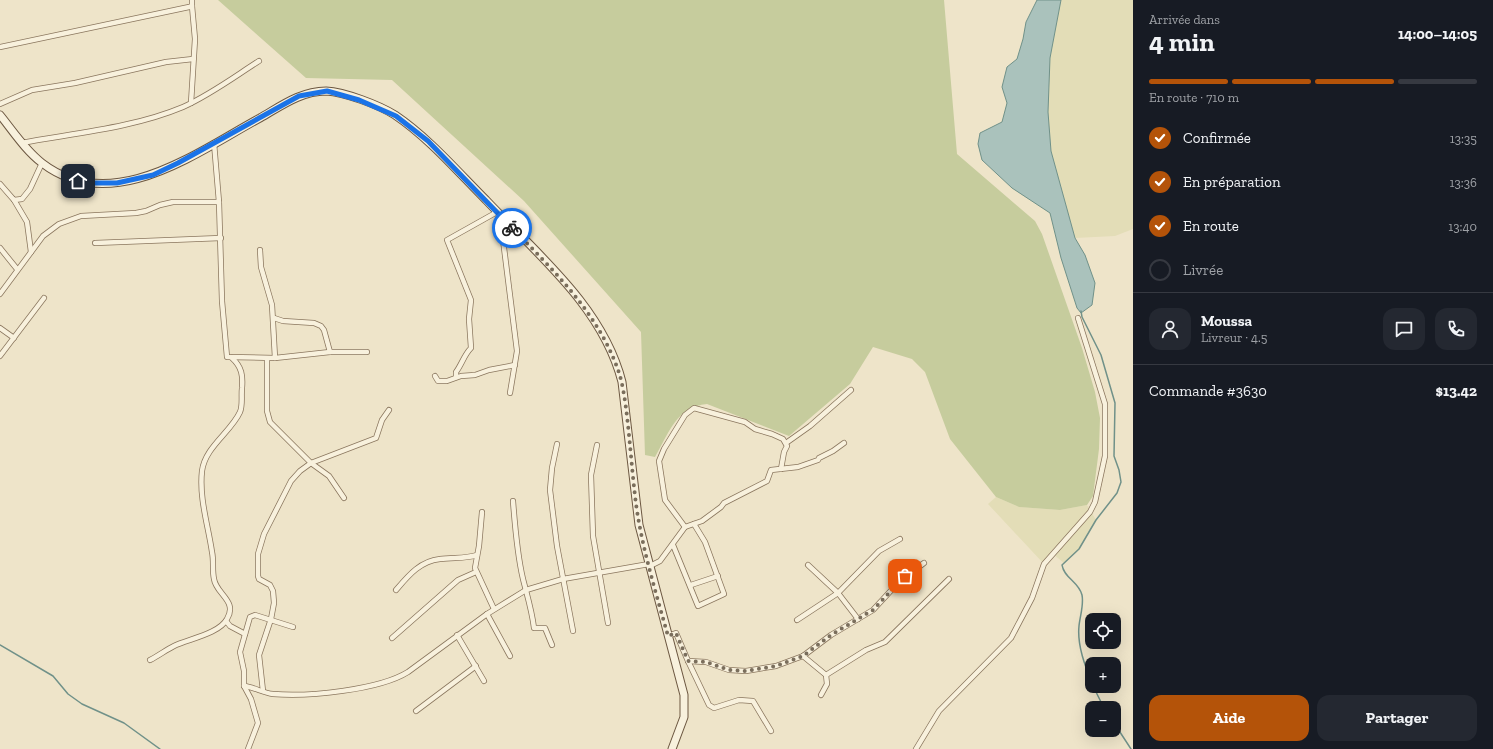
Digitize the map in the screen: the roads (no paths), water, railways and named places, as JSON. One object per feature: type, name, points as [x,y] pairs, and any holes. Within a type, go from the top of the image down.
[{"type":"street","points":[[191,103],[195,39],[192,0]]},
{"type":"street","points":[[0,47],[130,21],[192,6]]},
{"type":"street","points":[[0,104],[32,90],[76,83],[166,62],[193,59]]},
{"type":"street","points":[[21,143],[136,121],[164,113],[191,103],[208,94],[259,61]]},
{"type":"street","points":[[0,114],[21,143],[42,163],[60,175],[78,181],[93,183],[117,183],[137,179],[167,169],[299,96],[312,93],[336,93],[376,106],[396,116],[428,141],[555,270],[584,305],[598,328],[617,366],[622,382],[636,505],[649,565],[683,688],[685,705],[682,724],[672,749]]},
{"type":"street","points":[[214,143],[219,202],[224,341],[226,356],[232,358],[267,359],[330,352],[367,352]]},
{"type":"street","points":[[14,200],[22,199],[26,196],[42,163]]},
{"type":"street","points":[[0,184],[14,200],[26,222],[31,252]]},
{"type":"street","points":[[0,294],[31,252],[51,229],[59,224],[81,216],[136,213],[146,211],[160,204],[173,202],[219,202]]},
{"type":"street","points":[[499,214],[517,351],[510,393]]},
{"type":"street","points":[[456,377],[456,371],[462,365],[466,353],[471,348],[469,319],[471,301],[448,240],[499,214]]},
{"type":"street","points":[[95,244],[220,238]]},
{"type":"street","points":[[0,248],[18,269]]},
{"type":"street","points":[[260,250],[261,267],[272,305],[274,318],[275,358]]},
{"type":"street","points":[[0,356],[44,298]]},
{"type":"street","points":[[274,318],[283,321],[305,321],[321,326],[324,330],[330,352]]},
{"type":"street","points":[[916,749],[939,711],[1007,642],[1018,627],[1032,598],[1044,564],[1090,512],[1095,502],[1105,456],[1105,404],[1078,318]]},
{"type":"street","points":[[0,328],[14,338]]},
{"type":"street","points":[[150,660],[174,646],[208,633],[226,621],[230,608],[214,579],[212,552],[201,493],[202,468],[209,452],[237,417],[241,409],[243,375],[238,364],[232,358]]},
{"type":"street","points":[[267,359],[268,418],[274,428],[310,463],[329,476],[344,498]]},
{"type":"street","points":[[435,376],[439,381],[448,381],[456,377],[515,365]]},
{"type":"street","points":[[786,443],[810,426],[851,390]]},
{"type":"street","points":[[684,527],[665,500],[659,461],[664,449],[685,415],[694,408],[745,422],[755,429],[772,434],[786,443]]},
{"type":"street","points":[[263,691],[259,655],[271,619],[274,595],[270,585],[259,579],[258,576],[259,547],[270,520],[294,476],[310,463],[376,438],[382,420],[389,410]]},
{"type":"street","points":[[781,469],[782,457],[787,446],[786,443]]},
{"type":"street","points":[[244,686],[273,694],[308,694],[380,683],[403,675],[494,609],[526,590],[563,579],[601,574],[649,565],[660,561],[673,545],[684,527],[700,522],[724,503],[767,481],[771,470],[798,467],[818,460],[844,443]]},
{"type":"street","points":[[557,444],[552,468],[550,490],[557,546],[573,631]]},
{"type":"street","points":[[597,445],[591,471],[593,536],[601,574],[608,623]]},
{"type":"street","points":[[513,501],[515,531],[522,579],[526,590],[534,628],[545,628],[552,645]]},
{"type":"street","points":[[482,512],[475,563],[476,572],[494,609]]},
{"type":"street","points":[[673,545],[691,585],[698,606],[724,594],[705,542],[694,524]]},
{"type":"street","points":[[797,620],[838,593],[879,551],[900,539]]},
{"type":"street","points":[[396,590],[417,568],[438,559],[467,558],[477,555]]},
{"type":"street","points":[[688,661],[706,662],[729,670],[746,671],[776,666],[803,656],[831,635],[873,610],[898,583],[924,563]]},
{"type":"street","points":[[808,565],[838,593],[858,619]]},
{"type":"street","points":[[392,638],[458,580],[476,572]]},
{"type":"street","points":[[691,585],[718,576]]},
{"type":"street","points":[[826,675],[866,650],[885,642],[949,579]]},
{"type":"street","points":[[487,614],[510,656]]},
{"type":"street","points":[[248,749],[258,722],[251,699],[244,686],[240,652],[252,615],[271,619],[293,627]]},
{"type":"street","points":[[226,621],[228,624],[245,634]]},
{"type":"street","points":[[668,636],[676,633],[709,705],[714,708],[739,700],[753,701],[771,731]]},
{"type":"street","points":[[457,635],[484,681]]},
{"type":"street","points":[[803,656],[826,675],[827,684],[821,695]]},
{"type":"street","points":[[416,711],[476,666]]},
{"type":"water","points":[[1037,0],[1061,0],[1050,58],[1048,112],[1051,151],[1075,238],[1085,255],[1095,283],[1092,305],[1081,313],[1077,308],[1061,258],[1050,213],[1012,188],[982,160],[978,144],[980,133],[1002,122],[1007,103],[1002,87],[1007,67],[1017,59],[1026,22]]},
{"type":"waterway","points":[[1081,311],[1082,317],[1101,355],[1115,403],[1114,456],[1121,482],[1117,493],[1096,520],[1079,549],[1062,565],[1063,569],[1078,587],[1082,595],[1079,641],[1085,666]]},
{"type":"waterway","points":[[0,645],[53,676],[68,694],[82,704],[124,723],[160,749]]},
{"type":"waterway","points":[[1096,693],[1100,701]]},
{"type":"waterway","points":[[1121,734],[1131,749]]}]
